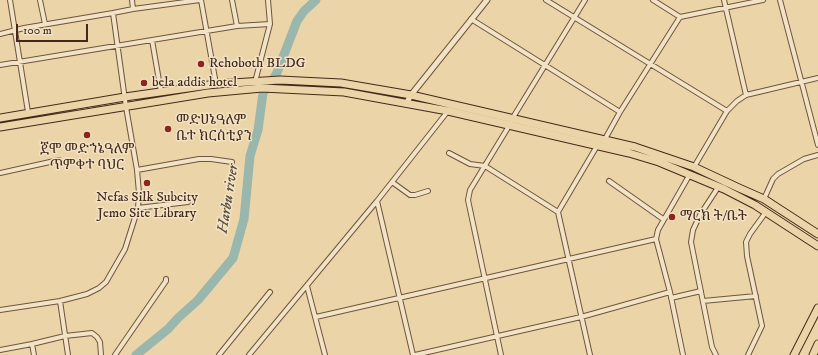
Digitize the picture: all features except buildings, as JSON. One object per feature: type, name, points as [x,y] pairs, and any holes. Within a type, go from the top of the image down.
[{"type":"main road","points":[[0,127],[258,86],[270,80],[341,83],[411,95],[512,119],[576,137],[597,146],[629,153],[690,174],[719,186],[766,212],[818,246]]},
{"type":"main road","points":[[0,118],[28,112],[216,84],[344,92],[448,111],[509,126],[576,137],[605,139],[635,147],[694,167],[764,199],[818,234]]},
{"type":"main road","points":[[794,355],[818,308]]},
{"type":"main road","points":[[813,355],[818,344]]},
{"type":"street","points":[[10,0],[28,112]]},
{"type":"street","points":[[40,0],[45,24]]},
{"type":"street","points":[[132,0],[133,9]]},
{"type":"street","points":[[0,34],[45,24],[113,13],[165,2],[201,0],[216,84]]},
{"type":"street","points":[[232,0],[237,26]]},
{"type":"street","points":[[258,86],[270,24],[268,0]]},
{"type":"street","points":[[406,104],[411,95],[487,0]]},
{"type":"street","points":[[546,0],[727,111]]},
{"type":"street","points":[[512,119],[585,0]]},
{"type":"street","points":[[653,0],[680,18]]},
{"type":"street","points":[[724,0],[746,95]]},
{"type":"street","points":[[605,139],[620,112],[680,18],[763,0]]},
{"type":"street","points":[[780,0],[818,145]]},
{"type":"street","points":[[0,310],[60,301],[87,294],[99,288],[106,282],[125,249],[138,208],[139,192],[113,13]]},
{"type":"street","points":[[471,19],[544,66],[620,112]]},
{"type":"street","points":[[0,65],[237,26],[270,24]]},
{"type":"street","points":[[152,40],[161,92]]},
{"type":"street","points":[[694,167],[727,111],[737,101],[746,95],[818,78]]},
{"type":"street","points":[[249,355],[377,202],[448,111]]},
{"type":"street","points":[[501,355],[468,200],[470,190],[509,126]]},
{"type":"street","points":[[590,355],[558,212],[597,146]]},
{"type":"street","points":[[449,153],[470,164],[486,166],[558,212]]},
{"type":"street","points":[[764,199],[773,179],[778,174],[804,159],[818,155]]},
{"type":"street","points":[[137,170],[199,160],[211,159],[232,162]]},
{"type":"street","points":[[0,173],[59,160]]},
{"type":"street","points":[[683,355],[670,292],[656,239],[663,219],[690,174]]},
{"type":"street","points":[[609,181],[663,219]]},
{"type":"street","points":[[392,182],[410,195],[428,191]]},
{"type":"street","points":[[716,355],[712,347],[702,291],[691,246],[691,238],[700,215],[719,186]]},
{"type":"street","points":[[138,208],[188,202]]},
{"type":"street","points":[[377,202],[414,355],[581,317],[670,292]]},
{"type":"street","points":[[748,355],[762,326],[747,256],[746,242],[766,212]]},
{"type":"street","points":[[316,317],[400,299],[484,278],[656,239]]},
{"type":"street","points":[[115,355],[166,282],[166,279]]},
{"type":"street","points":[[307,286],[325,355]]},
{"type":"street","points":[[671,298],[702,291]]},
{"type":"street","points":[[219,355],[270,292]]},
{"type":"street","points":[[703,301],[756,296]]},
{"type":"street","points":[[60,301],[68,355]]},
{"type":"street","points":[[0,350],[65,336],[92,333],[100,342],[101,355]]},
{"type":"street","points":[[32,344],[34,355]]},
{"type":"waterway","name":"Harbu river","points":[[136,355],[168,329],[198,300],[233,258],[244,219],[250,156],[258,130],[263,93],[276,75],[297,21],[304,11],[316,0]]},
{"type":"place","name":"Rehoboth BLDG","points":[[201,64]]},
{"type":"place","name":"bela addis hotel","points":[[144,83]]},
{"type":"place","name":"መድሀኔዓለም ቤተ ክርስቲያን","points":[[168,129]]},
{"type":"place","name":"ጀሞ መድኀኔዓለም ጥምቀተ ባህር","points":[[87,135]]},
{"type":"place","name":"Nefas Silk Subcity Jemo Site Library","points":[[147,183]]},
{"type":"place","name":"ማርክ ት/ቤት","points":[[672,217]]}]
